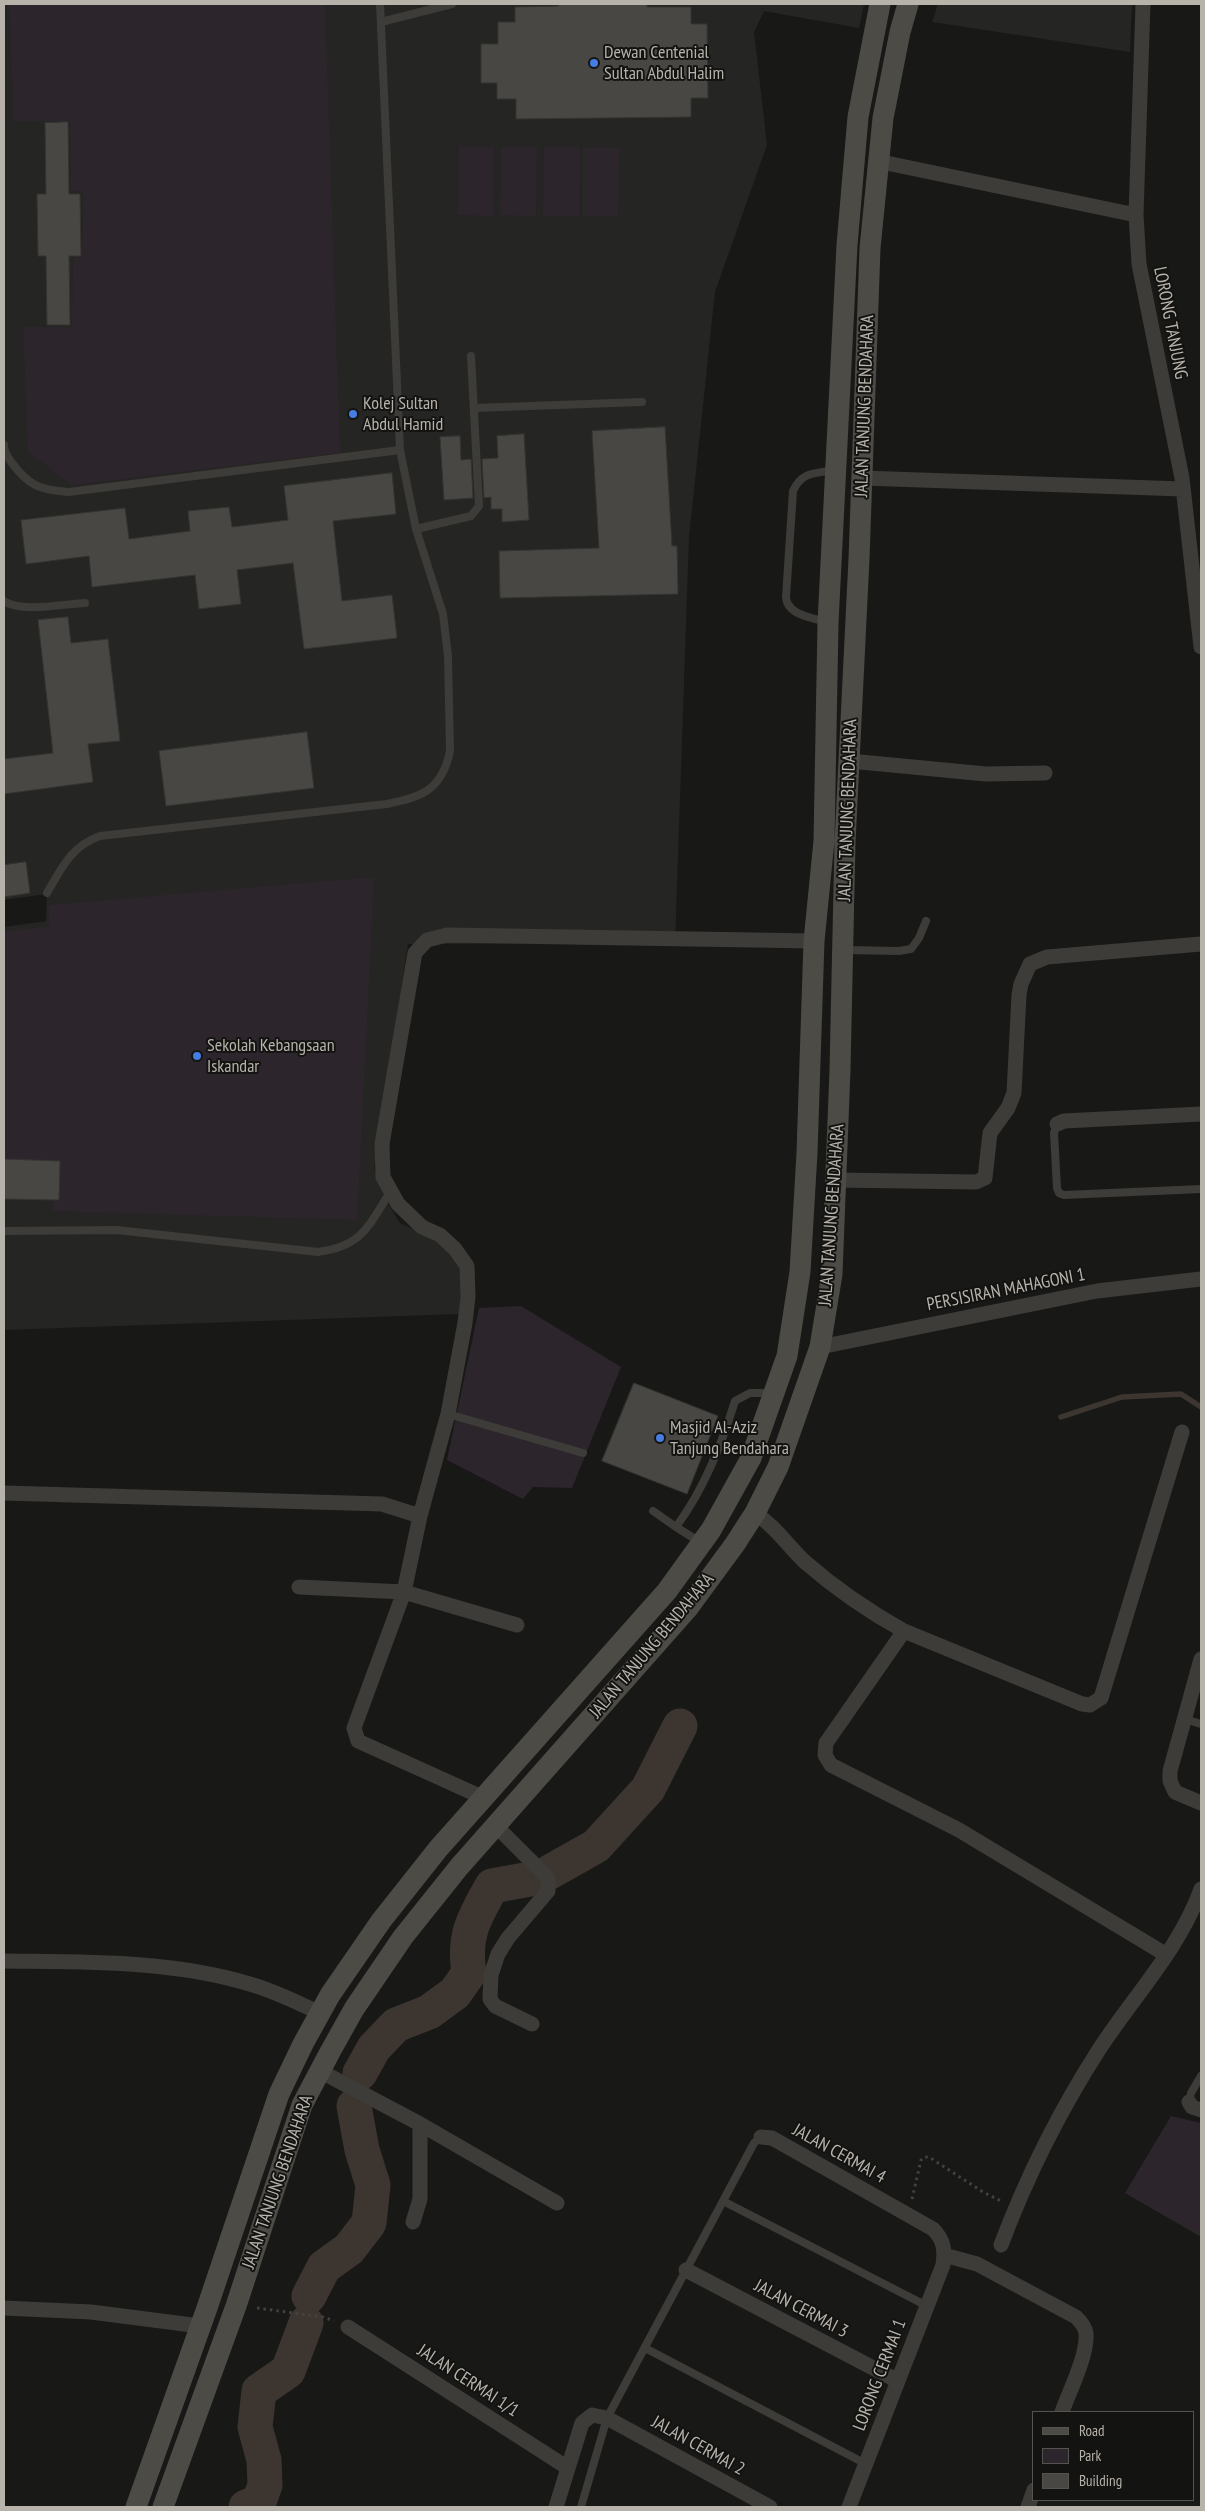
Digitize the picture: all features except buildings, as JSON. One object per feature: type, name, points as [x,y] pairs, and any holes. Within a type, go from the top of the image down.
[{"type":"main road","name":"JALAN TANJUNG BENDAHARA","points":[[136,2507],[280,2094],[320,2014],[380,1921],[438,1849],[667,1591],[702,1543],[751,1458],[776,1394],[788,1356],[800,1272],[811,1069],[814,941],[824,841],[828,623],[852,181],[858,117],[880,4]]},
{"type":"main road","name":"JALAN TANJUNG BENDAHARA","points":[[163,2507],[236,2306],[302,2105],[354,2009],[403,1937],[496,1826],[688,1608],[754,1513],[778,1468],[820,1347],[832,1274],[845,842],[862,478],[870,248],[877,161],[896,51],[908,4]]},
{"type":"street","name":"LORONG TANJUNG","points":[[1143,4],[1136,214],[1139,264],[1184,488],[1201,648]]},
{"type":"street","points":[[877,161],[1136,214]]},
{"type":"street","points":[[862,478],[1184,488]]},
{"type":"street","points":[[850,760],[986,774],[1045,773]]},
{"type":"street","points":[[484,1798],[358,1741],[354,1734],[354,1728],[404,1592],[420,1516],[448,1414],[466,1323],[467,1266],[456,1249],[440,1236],[422,1227],[398,1204],[384,1177],[382,1144],[415,953],[427,940],[447,935],[814,941]]},
{"type":"street","points":[[836,1180],[976,1182],[984,1178],[990,1133],[1008,1108],[1014,1093],[1019,995],[1021,984],[1030,964],[1046,957],[1201,944]]},
{"type":"street","points":[[1056,1124],[1064,1121],[1201,1114]]},
{"type":"street","name":"PERSISIRAN MAHAGONI 1","points":[[820,1347],[1097,1291],[1201,1279]]},
{"type":"street","points":[[754,1513],[780,1534],[803,1560],[832,1585],[860,1605],[904,1631],[1082,1704],[1096,1703],[1101,1698],[1182,1432]]},
{"type":"street","points":[[4,1493],[382,1504],[420,1516]]},
{"type":"street","points":[[299,1587],[404,1592],[516,1625]]},
{"type":"street","points":[[904,1631],[826,1743],[825,1755],[831,1765],[959,1830],[1165,1954]]},
{"type":"street","points":[[1201,1659],[1170,1772],[1170,1781],[1175,1792],[1201,1803]]},
{"type":"street","points":[[496,1826],[546,1874],[548,1891],[508,1938],[498,1954],[491,1975],[490,1999],[495,2006],[532,2024]]},
{"type":"street","points":[[1001,2245],[1024,2185],[1072,2092],[1165,1954],[1182,1933],[1201,1889]]},
{"type":"street","points":[[4,1961],[135,1965],[203,1972],[253,1985],[288,1998],[320,2014]]},
{"type":"street","points":[[320,2071],[420,2124],[557,2203]]},
{"type":"street","points":[[414,2222],[420,2199],[420,2124]]},
{"type":"street","name":"JALAN CERMAI 4","points":[[761,2137],[772,2138],[934,2229],[940,2236],[944,2255]]},
{"type":"street","points":[[944,2255],[977,2264],[1076,2317],[1082,2323],[1086,2332],[1084,2351],[1062,2411]]},
{"type":"street","name":"LORONG CERMAI 1","points":[[849,2507],[927,2306],[944,2255]]},
{"type":"street","name":"JALAN CERMAI 3","points":[[686,2270],[898,2381]]},
{"type":"street","points":[[4,2308],[90,2312],[200,2326]]},
{"type":"street","name":"JALAN CERMAI 1/1","points":[[348,2327],[568,2468]]},
{"type":"street","points":[[556,2507],[582,2423],[592,2415],[607,2418]]},
{"type":"street","name":"JALAN CERMAI 2","points":[[607,2418],[770,2507]]},
{"type":"lane","points":[[47,894],[72,853],[89,840],[100,836],[387,804],[408,800],[432,788],[443,773],[450,751],[448,656],[442,614],[416,528],[400,450],[380,4]]},
{"type":"lane","points":[[381,22],[452,4]]},
{"type":"lane","points":[[416,528],[471,516],[479,506],[471,356]]},
{"type":"lane","points":[[474,408],[642,402]]},
{"type":"lane","points":[[4,445],[4,453],[23,478],[35,486],[50,491],[68,492],[400,450]]},
{"type":"lane","points":[[828,623],[791,610],[786,605],[786,597],[793,491],[798,481],[805,476],[835,470]]},
{"type":"lane","points":[[4,601],[10,605],[21,607],[85,603]]},
{"type":"lane","points":[[843,950],[899,951],[911,949],[919,938],[926,921]]},
{"type":"lane","points":[[1056,1124],[1054,1133],[1056,1188],[1059,1193],[1201,1189]]},
{"type":"lane","points":[[4,1231],[117,1230],[318,1252],[343,1247],[354,1242],[363,1234],[391,1191]]},
{"type":"lane","points":[[676,1527],[690,1508],[713,1464],[735,1401],[744,1395],[756,1392],[776,1394]]},
{"type":"lane","points":[[448,1414],[583,1453]]},
{"type":"lane","points":[[654,1511],[702,1543]]},
{"type":"lane","points":[[1185,1719],[1201,1724]]},
{"type":"lane","points":[[1195,2106],[1191,2093],[1201,2076]]},
{"type":"lane","name":"JALAN CERMAI 4","points":[[582,2507],[607,2418],[754,2144],[761,2137]]},
{"type":"lane","points":[[723,2201],[927,2306]]},
{"type":"lane","points":[[645,2348],[866,2464]]},
{"type":"path","points":[[908,2214],[921,2160],[924,2157],[929,2157],[983,2192],[1015,2208]]},
{"type":"path","points":[[236,2306],[323,2317],[348,2327]]},
{"type":"shaded area","name":"Kolej Sultan Abdul Hamid","points":[[4,4],[864,4],[859,28],[764,11],[754,32],[767,145],[715,292],[689,537],[675,943],[408,944],[374,1168],[387,1202],[400,1223],[437,1240],[463,1267],[459,1314],[4,1330],[4,927],[46,921],[47,894],[4,900]]},
{"type":"shaded area","points":[[938,4],[1132,4],[1130,52],[932,22]]},
{"type":"green space","points":[[9,4],[325,4],[340,453],[72,485],[28,452],[23,327],[72,327],[73,258],[82,258],[83,191],[71,191],[70,121],[14,121]]},
{"type":"green space","points":[[459,146],[494,147],[493,216],[458,215]]},
{"type":"green space","points":[[501,146],[537,147],[536,216],[500,215]]},
{"type":"green space","points":[[544,147],[580,147],[579,216],[543,216]]},
{"type":"green space","points":[[583,148],[619,148],[618,217],[583,216]]},
{"type":"green space","name":"Sekolah Kebangsaan Iskandar","points":[[374,877],[357,1220],[53,1211],[54,1161],[4,1161],[4,932],[49,926],[49,905]]},
{"type":"green space","points":[[521,1306],[621,1367],[572,1488],[533,1487],[523,1499],[447,1460],[479,1308]]},
{"type":"green space","points":[[1171,2116],[1201,2123],[1201,2237],[1125,2193]]},
{"type":"waterway","points":[[1061,1417],[1122,1397],[1181,1394],[1201,1407]]},
{"type":"waterway","points":[[360,2073],[374,2048],[396,2025],[429,2012],[455,1993],[469,1973],[469,1937],[475,1918],[492,1886],[541,1877],[596,1846],[648,1789],[680,1726]]},
{"type":"waterway","points":[[309,2296],[324,2267],[349,2249],[369,2223],[373,2185],[362,2150],[354,2106]]},
{"type":"waterway","points":[[246,2507],[259,2502],[265,2485],[264,2460],[255,2427],[259,2391],[288,2371],[306,2323]]},
{"type":"place","name":"Dewan Centenial Sultan Abdul Halim","points":[[594,63]]},
{"type":"place","name":"Kolej Sultan Abdul Hamid","points":[[353,414]]},
{"type":"place","name":"Sekolah Kebangsaan Iskandar","points":[[197,1056]]},
{"type":"place","name":"Masjid Al-Aziz Tanjung Bendahara","points":[[660,1438]]}]
